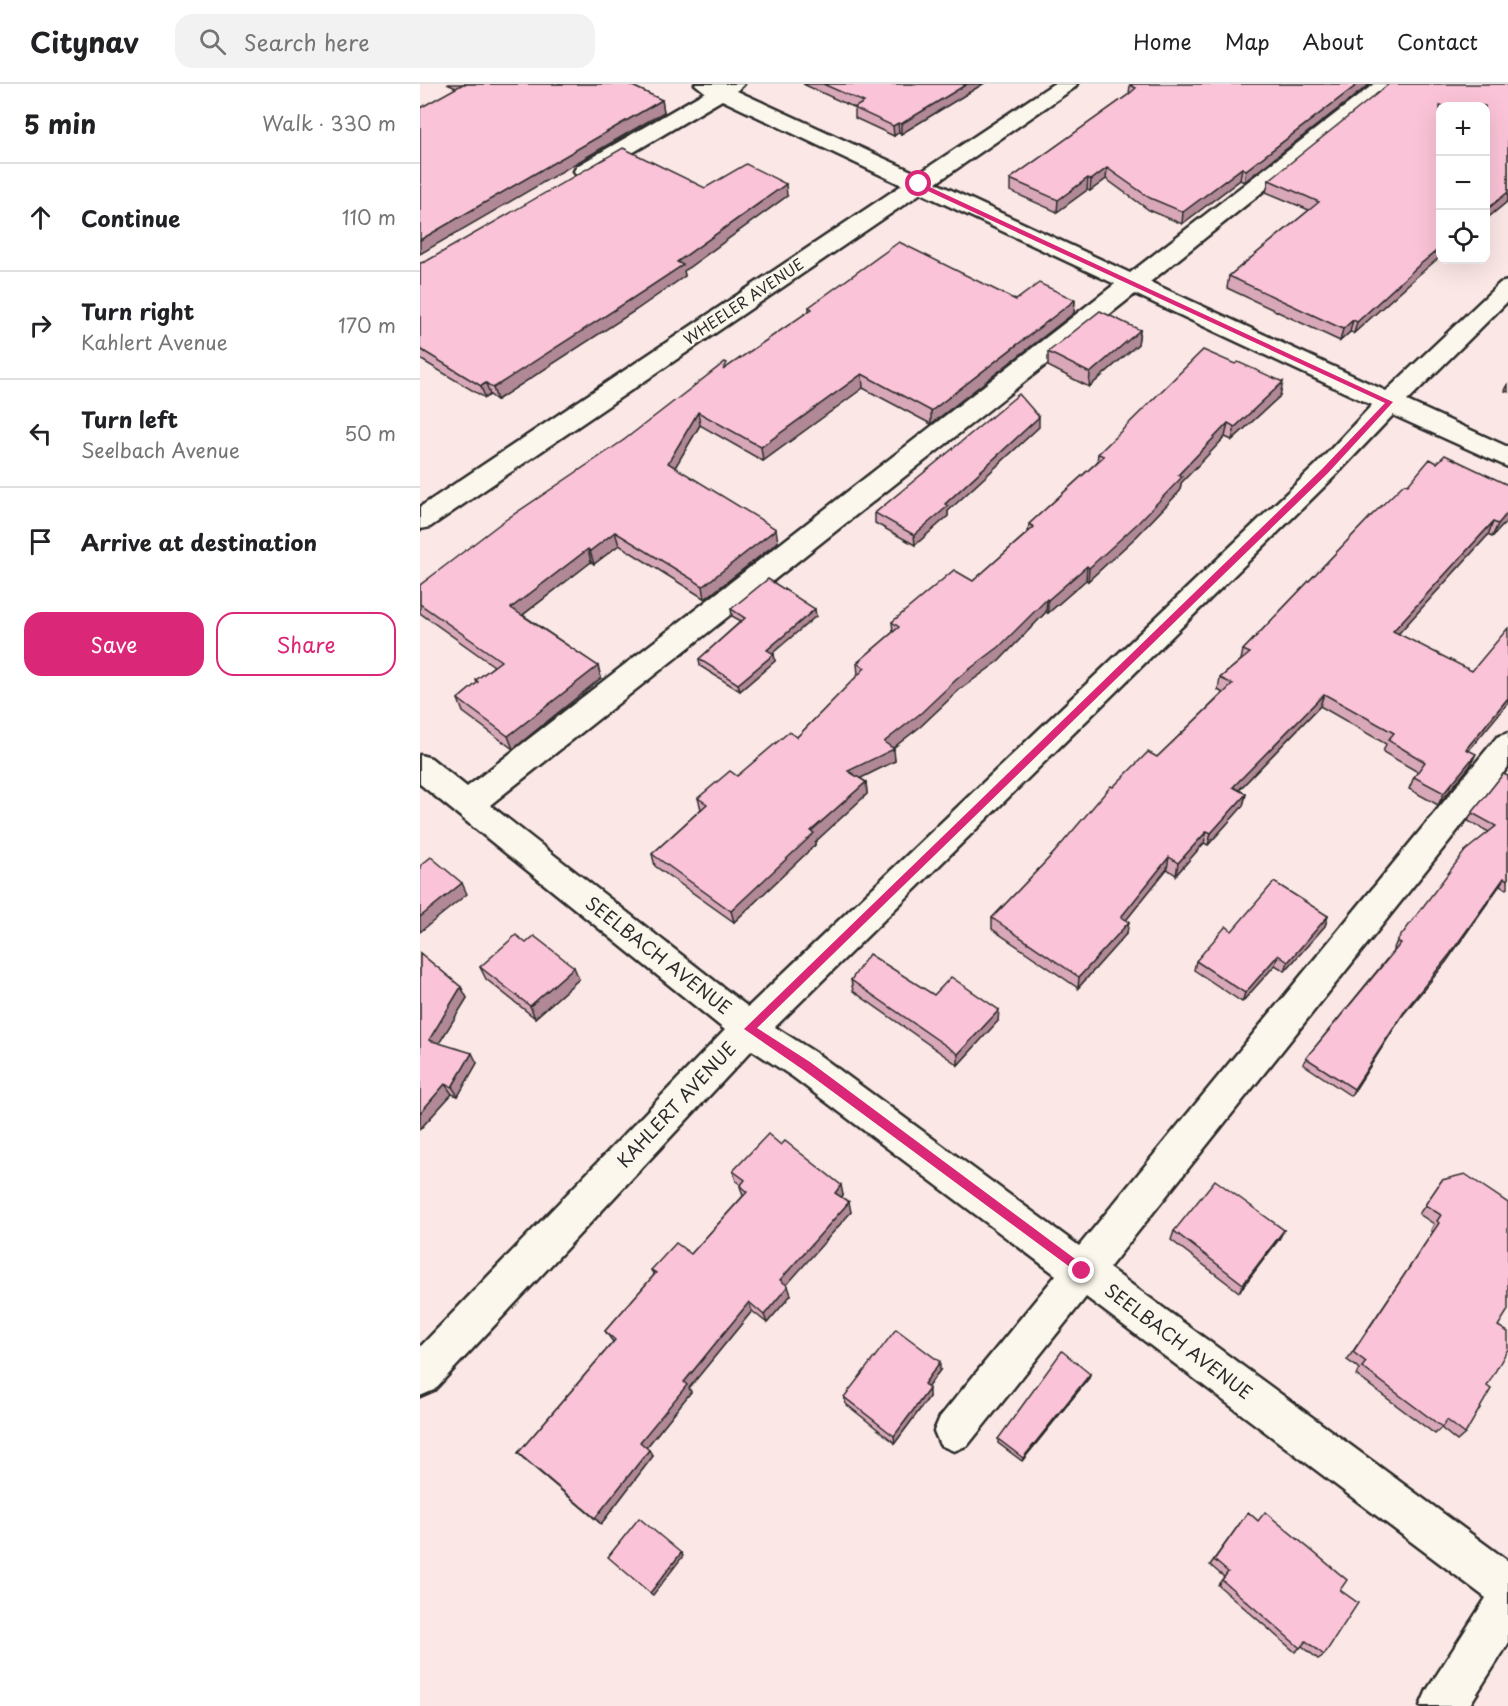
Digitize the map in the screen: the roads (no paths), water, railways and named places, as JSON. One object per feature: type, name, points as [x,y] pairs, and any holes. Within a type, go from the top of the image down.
[{"type":"street","name":"WHEELER AVENUE","points":[[420,520],[1067,84]]},
{"type":"street","points":[[467,805],[1387,84]]},
{"type":"street","points":[[570,179],[720,86],[1132,285],[1508,458]]},
{"type":"street","name":"KAHLERT AVENUE","points":[[420,1376],[749,1029],[1325,471],[1390,402],[1508,288]]},
{"type":"street","points":[[954,1431],[1508,745]]},
{"type":"street","name":"SEELBACH AVENUE","points":[[420,767],[749,1029],[806,1065],[1508,1588]]},
{"type":"street","points":[[1443,1706],[1508,1604]]}]
